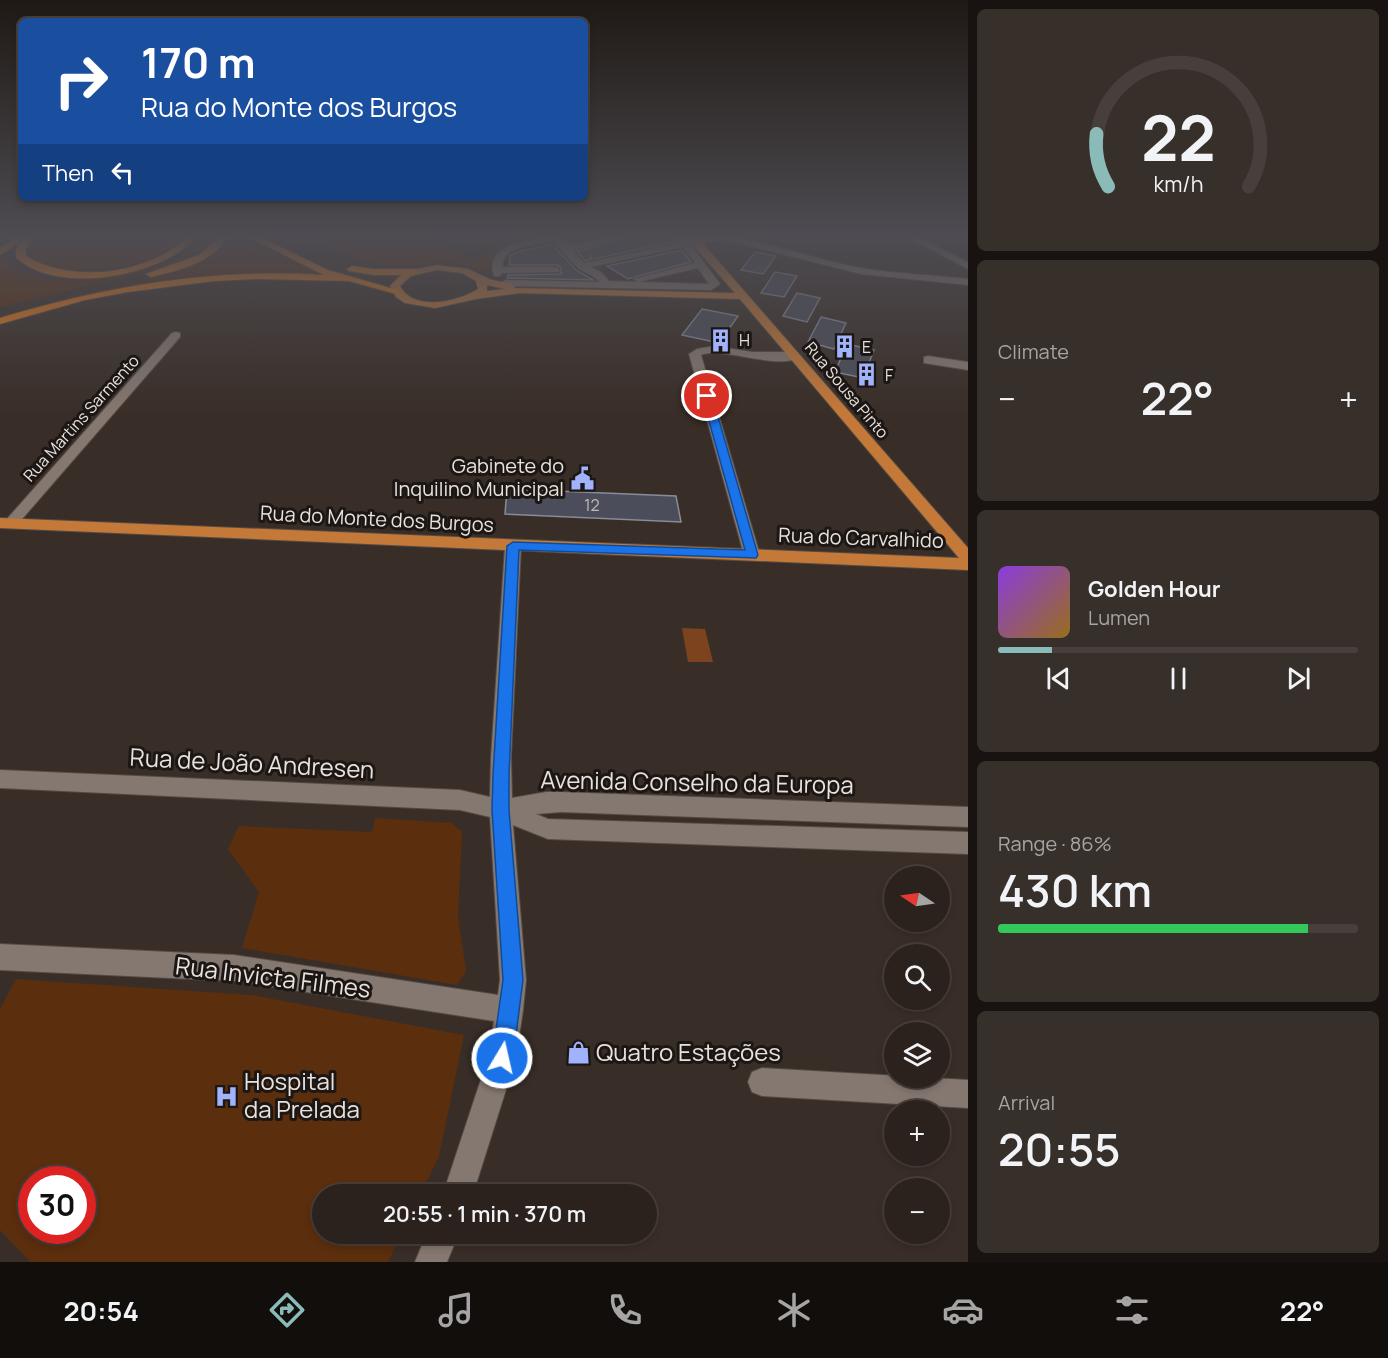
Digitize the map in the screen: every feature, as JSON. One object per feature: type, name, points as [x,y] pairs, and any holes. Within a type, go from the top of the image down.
[{"type":"highway","points":[[0,312],[57,296]]},
{"type":"highway","points":[[0,321],[48,305],[88,296]]},
{"type":"main road","points":[[404,296],[412,301],[426,304],[456,303],[477,296]]},
{"type":"main road","name":"Rua Sousa Pinto","points":[[742,296],[968,558]]},
{"type":"main road","name":"Rua do Monte dos Burgos","points":[[5,523],[752,555]]},
{"type":"main road","name":"Rua do Carvalhido","points":[[752,555],[968,564]]},
{"type":"street","name":"Rua Martins Sarmento","points":[[5,523],[176,335]]},
{"type":"street","points":[[752,555],[695,354],[704,349],[717,349],[748,355],[795,356]]},
{"type":"street","points":[[928,360],[968,366]]},
{"type":"street","points":[[461,1184],[502,1058],[513,980],[501,810],[501,757],[513,546]]},
{"type":"street","name":"Rua de João Andresen","points":[[0,779],[460,800],[501,810]]},
{"type":"street","name":"Avenida Conselho da Europa","points":[[501,810],[546,802],[561,802],[968,817]]},
{"type":"street","points":[[501,810],[548,829],[968,843]]},
{"type":"street","name":"Rua Invicta Filmes","points":[[0,957],[234,968],[510,1010]]},
{"type":"street","points":[[762,1082],[968,1094]]},
{"type":"street","points":[[431,1262],[438,1244]]},
{"type":"shaded area","points":[[0,296],[46,296],[0,307]]},
{"type":"shaded area","points":[[74,296],[87,296],[72,298],[64,298]]},
{"type":"shaded area","points":[[682,628],[705,629],[713,662],[688,662]]},
{"type":"shaded area","points":[[375,818],[452,823],[462,832],[458,916],[466,971],[457,985],[242,948],[259,892],[228,849],[239,826],[372,832]]},
{"type":"shaded area","name":"Hospital da Prelada","points":[[16,979],[251,995],[464,1035],[439,1156],[426,1184],[312,1184],[312,1244],[397,1244],[388,1262],[30,1262],[0,1230],[0,1009]]},
{"type":"building","points":[[795,296],[820,298],[807,322],[783,316]]},
{"type":"building","points":[[702,309],[738,316],[719,343],[682,335]]},
{"type":"building","points":[[821,317],[846,323],[834,349],[808,342]]},
{"type":"building","points":[[847,344],[874,350],[863,378],[835,372]]},
{"type":"building","points":[[507,489],[676,496],[681,522],[505,514]]},
{"type":"place","name":"H","points":[[721,340]]},
{"type":"place","name":"E","points":[[844,347]]},
{"type":"place","name":"F","points":[[867,375]]},
{"type":"place","name":"Gabinete do Inquilino Municipal","points":[[582,478]]},
{"type":"place","name":"Quatro Estações","points":[[578,1053]]},
{"type":"place","name":"Hospital da Prelada","points":[[226,1096]]},
{"type":"route","points":[[502,1058],[513,980],[501,810],[501,757],[513,546],[752,555],[707,396]]}]
